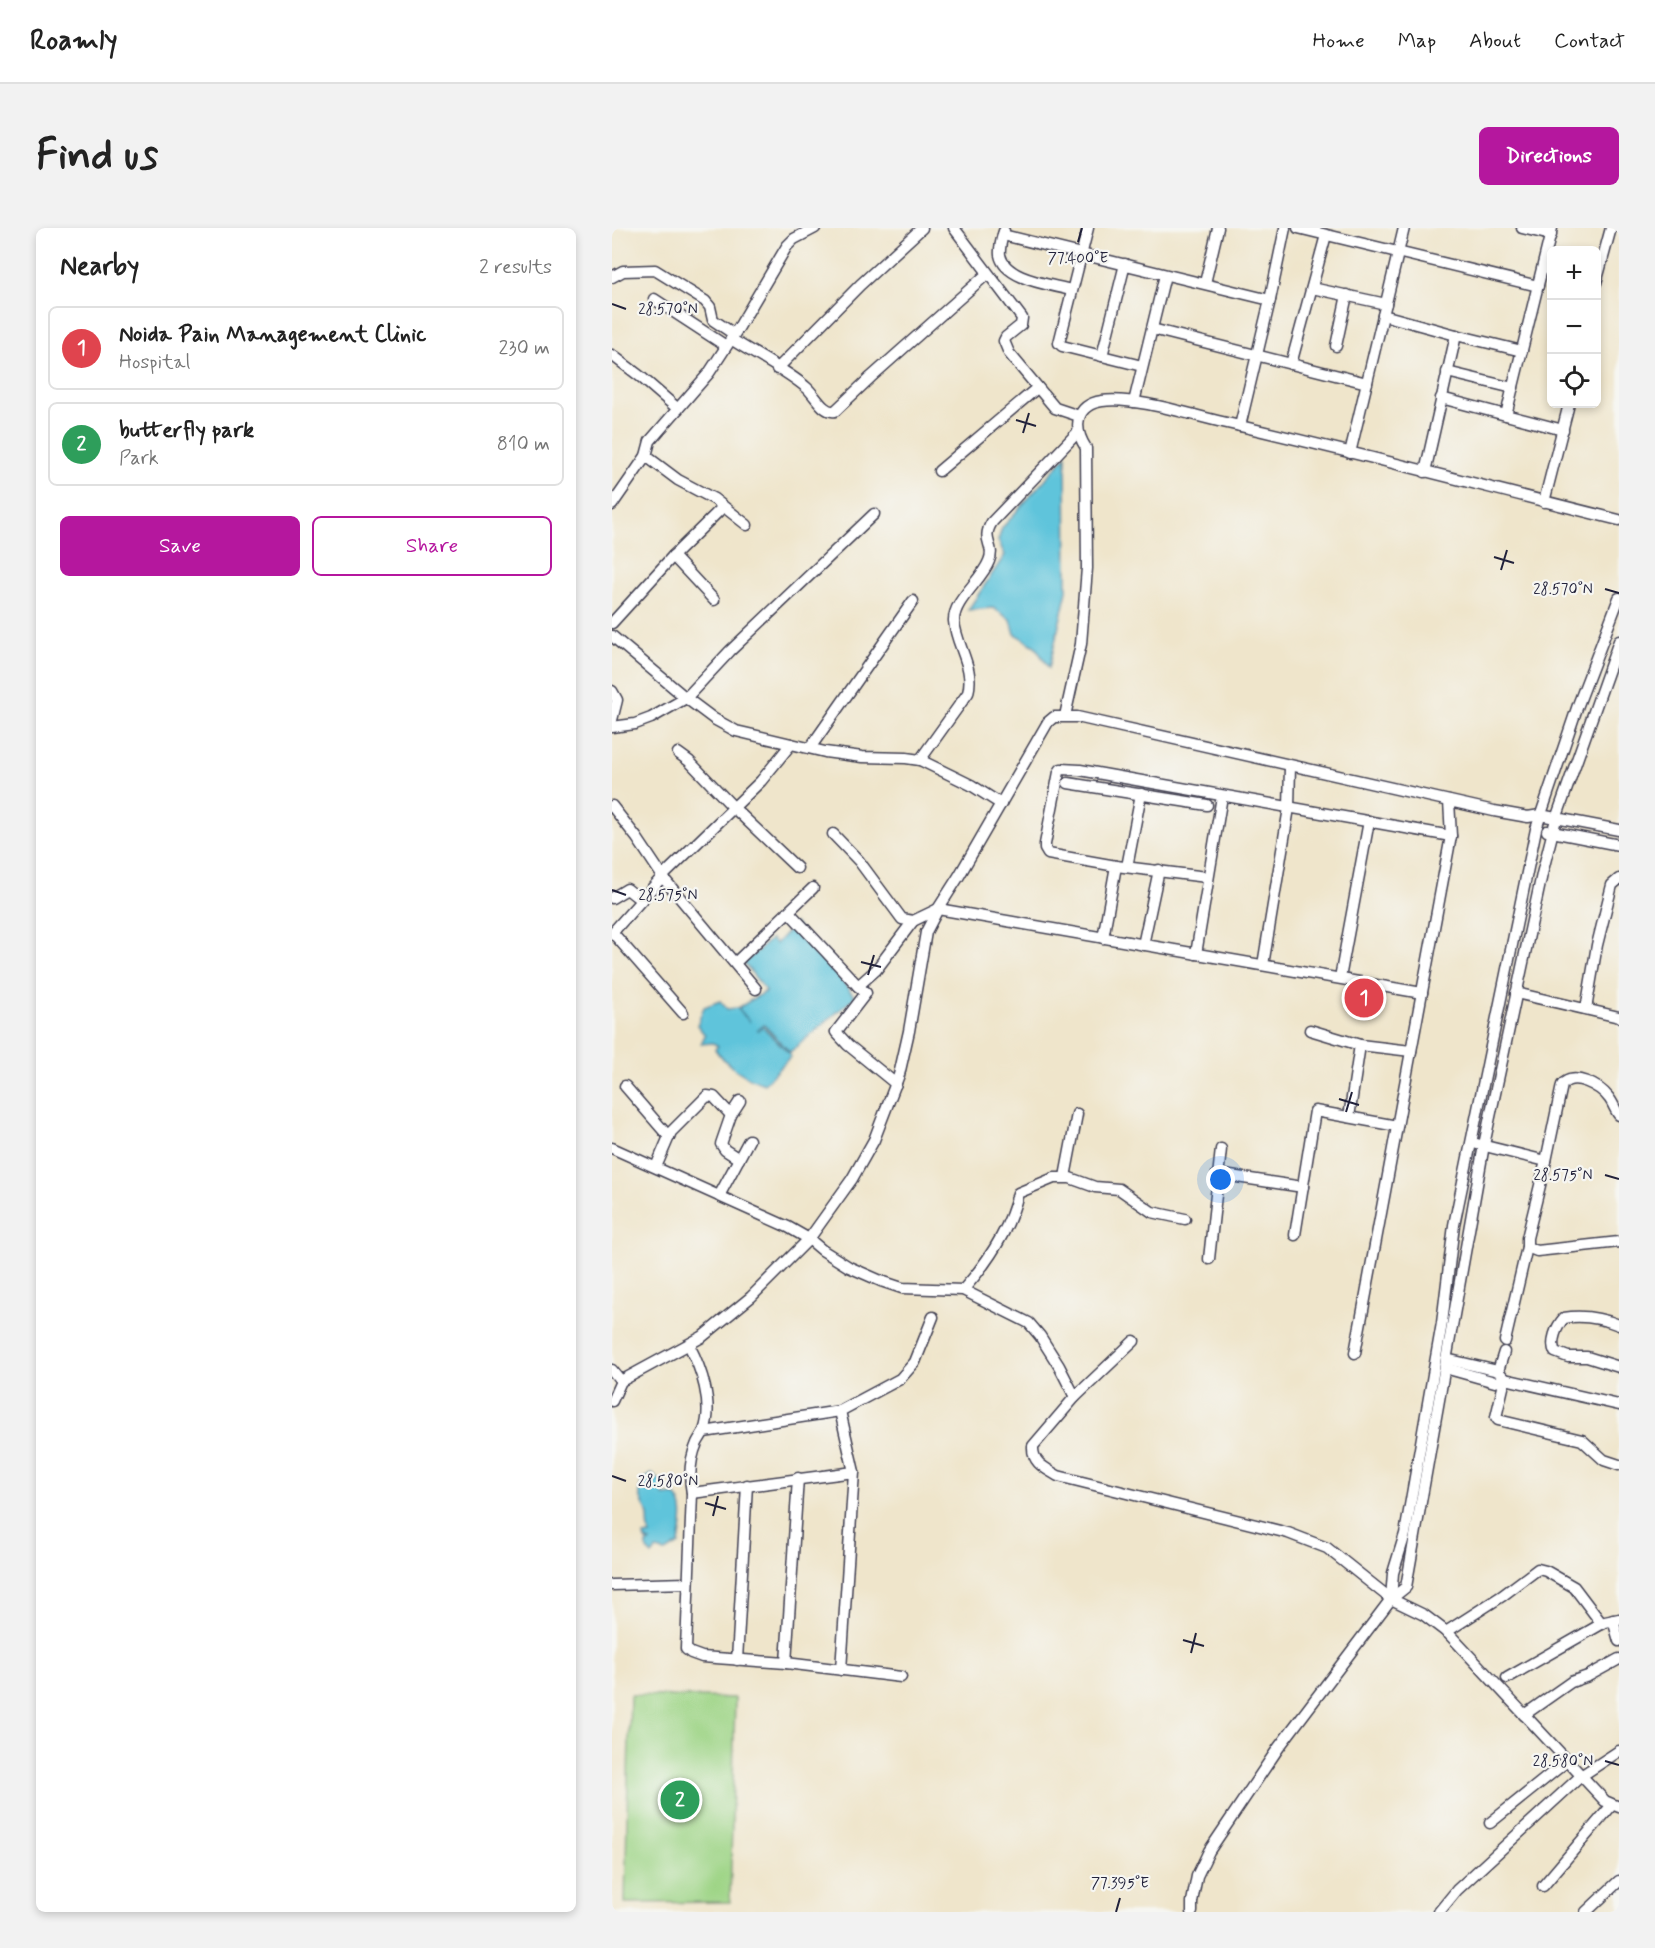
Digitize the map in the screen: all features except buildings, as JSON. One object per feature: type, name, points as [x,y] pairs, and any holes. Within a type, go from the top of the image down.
[{"type":"street","points":[[612,505],[646,456],[650,441],[709,373],[787,246],[794,239],[815,228]]},
{"type":"street","points":[[777,369],[860,285],[922,228]]},
{"type":"street","points":[[954,228],[1022,318],[1021,325],[1006,337],[1005,345],[1055,408],[1079,416]]},
{"type":"street","points":[[1088,228],[1059,343],[1062,346],[1142,366]]},
{"type":"street","points":[[1205,283],[1218,228]]},
{"type":"street","points":[[1240,426],[1285,228]]},
{"type":"street","points":[[1298,228],[1538,286]]},
{"type":"street","points":[[1350,453],[1404,228]]},
{"type":"street","points":[[1506,415],[1551,231],[1522,228]]},
{"type":"street","points":[[1601,265],[1611,228]]},
{"type":"street","points":[[1071,290],[1024,277],[1009,270],[1000,252],[1004,232],[1082,254],[1270,300]]},
{"type":"street","points":[[1291,364],[1326,235]]},
{"type":"street","points":[[1102,356],[1125,264]]},
{"type":"street","points":[[612,277],[623,271],[655,270],[705,301],[710,307],[713,320],[730,340]]},
{"type":"street","points":[[654,299],[730,340],[806,387],[826,410],[832,412],[987,274]]},
{"type":"street","points":[[1134,402],[1165,274]]},
{"type":"street","points":[[1312,288],[1347,295],[1456,335],[1522,351]]},
{"type":"street","points":[[1336,346],[1347,295]]},
{"type":"street","points":[[1152,329],[1367,383]]},
{"type":"street","points":[[1425,472],[1456,335]]},
{"type":"street","points":[[612,356],[678,409]]},
{"type":"street","points":[[1447,372],[1513,388]]},
{"type":"street","points":[[939,471],[1037,388]]},
{"type":"street","points":[[1441,398],[1563,430]]},
{"type":"street","points":[[1065,716],[1081,644],[1087,568],[1086,448],[1078,432],[1079,416],[1089,405],[1104,400],[1134,402],[1619,520]]},
{"type":"street","points":[[1544,502],[1568,408]]},
{"type":"street","points":[[920,760],[969,693],[970,671],[954,618],[956,609],[990,560],[991,550],[986,539],[987,530],[1078,432]]},
{"type":"street","points":[[646,456],[678,480],[714,499],[747,525]]},
{"type":"street","points":[[612,623],[723,507]]},
{"type":"street","points":[[612,727],[635,724],[651,718],[686,698],[730,651],[874,514]]},
{"type":"street","points":[[674,556],[714,600]]},
{"type":"street","points":[[1391,1599],[1393,1573],[1405,1534],[1442,1323],[1454,1225],[1536,830],[1619,598]]},
{"type":"street","points":[[810,748],[913,601]]},
{"type":"street","points":[[612,636],[686,698],[714,719],[736,731],[862,757],[920,760],[971,785],[1001,804]]},
{"type":"street","points":[[1192,1912],[1197,1876],[1209,1851],[1279,1747],[1391,1599],[1406,1587],[1484,1145],[1516,993],[1556,819],[1619,641]]},
{"type":"street","points":[[612,692],[617,700],[612,720]]},
{"type":"street","points":[[612,1401],[621,1381],[702,1337],[751,1297],[809,1239],[842,1195],[865,1158],[883,1121],[896,1084],[909,1031],[926,932],[1048,722],[1054,717],[1065,716],[1515,816],[1540,815],[1619,830]]},
{"type":"street","points":[[683,1013],[612,933],[663,876],[761,781],[791,744]]},
{"type":"street","points":[[678,753],[689,761],[797,868]]},
{"type":"street","points":[[1263,965],[1289,808],[1290,766]]},
{"type":"street","points":[[1207,878],[1048,854],[1045,849],[1061,769],[1067,768],[1450,836]]},
{"type":"street","points":[[1102,938],[1122,866],[1141,781]]},
{"type":"street","points":[[1068,783],[1207,805]]},
{"type":"street","points":[[1196,954],[1222,796]]},
{"type":"street","points":[[1355,1353],[1450,836],[1449,801]]},
{"type":"street","points":[[612,806],[663,876],[756,989]]},
{"type":"street","points":[[1515,816],[1536,830],[1553,831],[1619,845]]},
{"type":"street","points":[[1340,978],[1369,821]]},
{"type":"street","points":[[833,834],[859,861],[902,919],[913,921]]},
{"type":"street","points":[[1143,945],[1159,870]]},
{"type":"street","points":[[1586,1009],[1597,945],[1612,885],[1619,879]]},
{"type":"street","points":[[735,963],[813,888]]},
{"type":"street","points":[[612,898],[627,889],[641,900]]},
{"type":"street","points":[[858,986],[876,970],[913,921],[938,909],[1422,993]]},
{"type":"street","points":[[789,912],[866,993],[836,1032],[848,1046],[896,1084]]},
{"type":"street","points":[[1516,993],[1619,1017]]},
{"type":"street","points":[[1310,1030],[1360,1045],[1411,1051]]},
{"type":"street","points":[[1349,1117],[1360,1045]]},
{"type":"street","points":[[1619,1115],[1610,1099],[1598,1087],[1574,1078],[1566,1080],[1562,1085],[1504,1346],[1496,1417],[1498,1420],[1582,1440],[1604,1460],[1619,1465]]},
{"type":"street","points":[[625,1086],[669,1137]]},
{"type":"street","points":[[656,1167],[675,1127],[707,1096],[714,1097],[731,1115]]},
{"type":"street","points":[[739,1159],[725,1150],[721,1144],[731,1115],[740,1101]]},
{"type":"street","points":[[1295,1234],[1315,1111],[1397,1126]]},
{"type":"street","points":[[1065,1178],[1077,1114]]},
{"type":"street","points":[[719,1196],[749,1140]]},
{"type":"street","points":[[1472,1143],[1546,1161]]},
{"type":"street","points":[[612,1148],[788,1227],[849,1267],[881,1281],[902,1288],[963,1290],[1029,1323],[1041,1336],[1076,1397]]},
{"type":"street","points":[[1209,1259],[1221,1149]]},
{"type":"street","points":[[1217,1174],[1303,1187]]},
{"type":"street","points":[[963,1290],[982,1269],[1015,1209],[1018,1193],[1043,1181],[1065,1178],[1095,1186],[1119,1189],[1152,1212],[1185,1219]]},
{"type":"street","points":[[1527,1247],[1537,1251],[1619,1242]]},
{"type":"street","points":[[1619,1324],[1594,1318],[1575,1316],[1564,1318],[1559,1324],[1553,1344],[1555,1352],[1562,1356],[1587,1357],[1619,1367]]},
{"type":"street","points":[[704,1432],[840,1412],[900,1379],[915,1362],[933,1317]]},
{"type":"street","points":[[1134,1341],[1076,1397],[1033,1446],[1032,1455],[1041,1466],[1058,1476],[1288,1533],[1318,1544],[1327,1548],[1391,1599],[1424,1615],[1446,1632],[1605,1801],[1615,1806],[1543,1886]]},
{"type":"street","points":[[689,1345],[697,1360],[708,1416],[691,1465],[686,1649],[702,1657],[786,1663],[901,1677]]},
{"type":"street","points":[[1445,1363],[1495,1382],[1501,1375]]},
{"type":"street","points":[[612,1370],[621,1381]]},
{"type":"street","points":[[1501,1375],[1619,1405]]},
{"type":"street","points":[[840,1412],[854,1472],[841,1670]]},
{"type":"street","points":[[692,1493],[854,1472]]},
{"type":"street","points":[[786,1663],[798,1478]]},
{"type":"street","points":[[737,1660],[747,1485]]},
{"type":"street","points":[[1446,1632],[1502,1596],[1538,1569],[1546,1570],[1574,1587],[1611,1621],[1619,1641]]},
{"type":"street","points":[[612,1585],[688,1583]]},
{"type":"street","points":[[1508,1678],[1611,1621]]},
{"type":"street","points":[[1524,1715],[1571,1682],[1588,1676],[1619,1659]]},
{"type":"street","points":[[1439,1912],[1457,1890],[1581,1776],[1619,1751]]},
{"type":"street","points":[[1490,1823],[1567,1761]]},
{"type":"street","points":[[1586,1912],[1619,1881]]},
{"type":"green space","points":[[630,1695],[735,1698],[730,1902],[625,1903]]},
{"type":"water","points":[[1066,456],[1067,591],[1049,668],[1035,646],[1015,634],[1011,620],[993,608],[968,610],[1005,555],[998,541],[1002,528]]},
{"type":"water","points":[[795,923],[855,997],[790,1052],[764,1025],[757,1031],[763,1027],[790,1054],[790,1057],[764,1084],[751,1079],[730,1065],[715,1049],[718,1046],[713,1043],[701,1044],[705,1035],[697,1025],[704,1007],[720,1001],[727,1009],[737,1008],[750,1022],[738,1008],[766,991],[744,963],[771,939],[776,944]]},
{"type":"water","points":[[652,1474],[663,1483],[664,1496],[674,1495],[678,1499],[683,1518],[679,1544],[666,1552],[656,1550],[652,1555],[647,1550],[647,1544],[650,1542],[645,1540],[644,1536],[650,1535],[650,1532],[647,1511],[641,1500],[640,1492],[643,1479]]},
{"type":"place","name":"Noida Pain Management Clinic","points":[[1364,998]]},
{"type":"place","name":"butterfly park","points":[[680,1800]]}]
